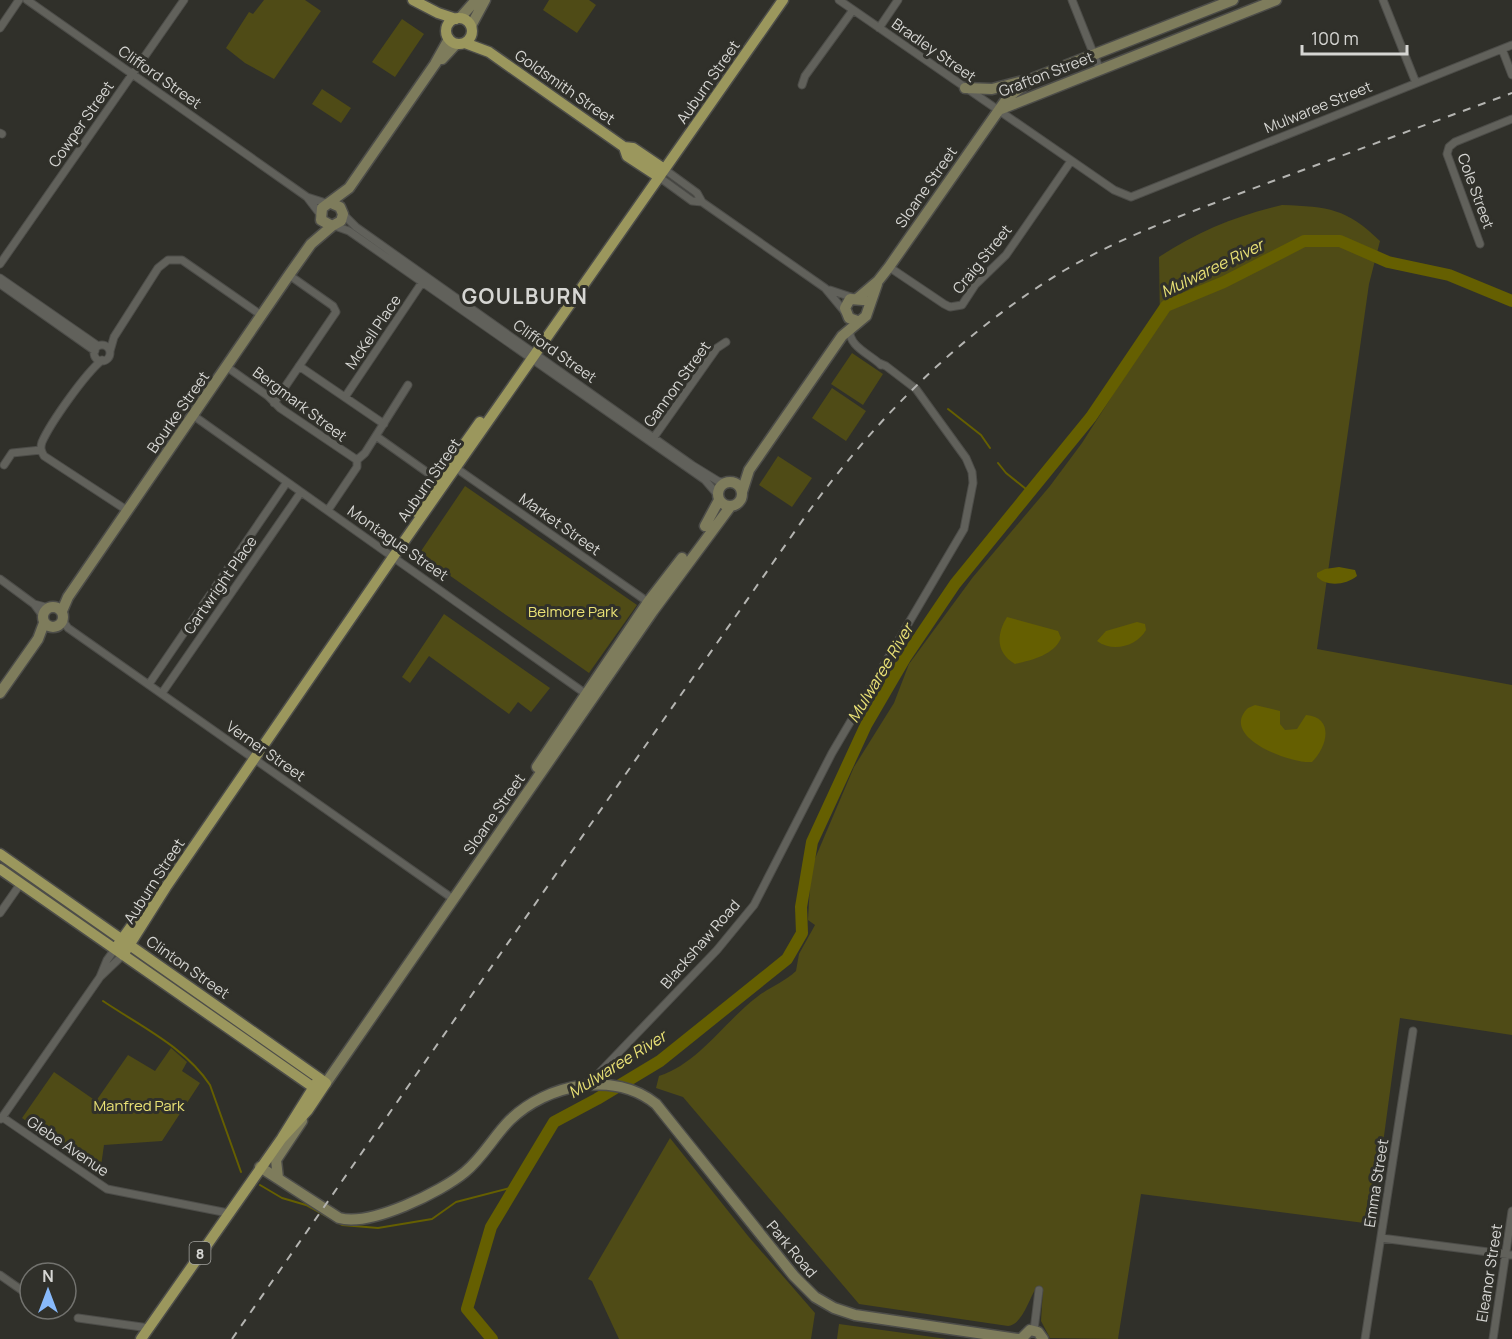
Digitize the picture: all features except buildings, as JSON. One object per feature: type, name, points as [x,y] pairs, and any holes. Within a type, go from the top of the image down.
[{"type":"main road","name":"Goldsmith Street","points":[[413,0],[438,13],[458,19],[472,29],[489,52]]},
{"type":"main road","name":"Goldsmith Street","points":[[413,0],[454,39],[489,52],[624,147],[627,156],[659,172]]},
{"type":"main road","name":"Auburn Street","points":[[659,172],[775,0]]},
{"type":"main road","name":"Auburn Street","points":[[390,555],[456,468],[659,172],[783,0]]},
{"type":"main road","points":[[458,19],[448,24],[454,39],[472,29]]},
{"type":"main road","name":"Auburn Street","points":[[119,952],[390,555],[438,480],[532,354]]},
{"type":"main road","name":"Clinton Street","points":[[0,854],[126,942],[238,1027],[320,1085]]},
{"type":"main road","name":"Clinton Street","points":[[0,869],[119,952],[238,1027]]},
{"type":"main road","name":"Sloane Street","points":[[282,1138],[308,1110],[320,1085]]},
{"type":"main road","name":"Sloane Street","points":[[141,1339],[260,1167],[320,1085]]},
{"type":"street","points":[[0,28],[19,0]]},
{"type":"street","name":"Clifford Street","points":[[27,0],[307,197],[330,204]]},
{"type":"street","name":"Cowper Street","points":[[0,264],[184,0]]},
{"type":"street","points":[[458,19],[476,0]]},
{"type":"street","points":[[472,29],[485,0]]},
{"type":"street","name":"Bradley Street","points":[[839,0],[1122,195],[1135,195]]},
{"type":"street","points":[[879,28],[898,0]]},
{"type":"street","points":[[1072,0],[1100,70]]},
{"type":"street","name":"Grafton Street","points":[[999,110],[1276,0]]},
{"type":"street","points":[[1383,0],[1416,83]]},
{"type":"street","name":"Grafton Street","points":[[999,110],[1008,97],[1034,78],[1229,1]]},
{"type":"street","points":[[802,85],[805,76],[853,10]]},
{"type":"street","points":[[349,188],[341,221],[333,226],[320,217],[322,208],[349,188],[454,39]]},
{"type":"street","name":"Mulwaree Street","points":[[1135,195],[1512,45]]},
{"type":"street","points":[[1502,50],[1511,71]]},
{"type":"street","points":[[965,88],[992,89],[1034,78]]},
{"type":"street","name":"Sloane Street","points":[[846,314],[848,301],[856,298],[878,281],[889,267],[999,110]]},
{"type":"street","name":"Cole Street","points":[[1480,244],[1448,162],[1449,147],[1465,137],[1512,119]]},
{"type":"street","name":"Craig Street","points":[[889,267],[950,308],[962,305],[975,285],[1005,255],[1071,161]]},
{"type":"street","name":"Goldsmith Street","points":[[659,172],[698,193],[702,202],[825,288],[846,314]]},
{"type":"street","name":"Clifford Street","points":[[307,197],[320,217]]},
{"type":"street","points":[[330,204],[338,205],[342,212]]},
{"type":"street","name":"Clifford Street","points":[[342,212],[356,227],[426,280],[653,440],[705,480],[718,497]]},
{"type":"street","name":"Bourke Street","points":[[0,693],[55,619],[311,244],[320,217]]},
{"type":"street","name":"Clifford Street","points":[[333,226],[349,231],[414,271]]},
{"type":"street","name":"Bourke Street","points":[[311,244],[333,226]]},
{"type":"street","points":[[128,511],[44,456],[41,450],[44,439],[158,268],[168,260],[182,260],[261,315]]},
{"type":"street","points":[[274,403],[336,312],[333,306],[289,276]]},
{"type":"street","points":[[0,278],[101,352]]},
{"type":"street","name":"McKell Place","points":[[345,398],[426,280]]},
{"type":"street","name":"Sloane Street","points":[[850,328],[866,316],[878,281]]},
{"type":"street","points":[[0,284],[40,309]]},
{"type":"street","name":"Goldsmith Street","points":[[825,288],[856,298]]},
{"type":"street","points":[[856,298],[864,300],[868,306]]},
{"type":"street","points":[[846,314],[850,328]]},
{"type":"street","points":[[846,314],[850,338],[856,346]]},
{"type":"street","points":[[749,470],[720,487],[718,497],[730,507],[738,504],[749,470],[850,328]]},
{"type":"street","name":"Gannon Street","points":[[653,440],[717,348],[726,342]]},
{"type":"street","points":[[834,348],[845,343],[856,346]]},
{"type":"street","name":"Blackshaw Road","points":[[598,1083],[600,1072],[713,954],[754,904],[857,709],[906,624],[956,545],[967,516],[973,475],[964,454],[914,393],[856,346]]},
{"type":"street","points":[[299,366],[384,424]]},
{"type":"street","name":"Bergmark Street","points":[[227,367],[274,403],[357,460]]},
{"type":"street","points":[[328,510],[357,467],[357,460],[362,459],[408,385]]},
{"type":"street","name":"Montague Street","points":[[194,416],[586,694]]},
{"type":"street","points":[[376,436],[438,480]]},
{"type":"street","name":"Clifford Street","points":[[653,440],[692,465],[729,482]]},
{"type":"street","points":[[4,465],[12,453],[41,450]]},
{"type":"street","name":"Market Street","points":[[456,468],[648,602]]},
{"type":"street","name":"Cartwright Place","points":[[149,684],[287,482]]},
{"type":"street","points":[[729,482],[742,492]]},
{"type":"street","name":"Cartwright Place","points":[[162,693],[301,492]]},
{"type":"street","name":"Sloane Street","points":[[320,1085],[648,602],[712,515],[718,497]]},
{"type":"street","name":"Sloane Street","points":[[320,1085],[683,568],[730,507]]},
{"type":"street","points":[[648,602],[659,597],[683,568]]},
{"type":"street","name":"Verner Street","points":[[1,583],[162,693],[448,896]]},
{"type":"street","points":[[586,694],[591,693],[618,660]]},
{"type":"street","points":[[569,732],[580,723]]},
{"type":"street","points":[[0,913],[21,883]]},
{"type":"street","name":"Auburn Street","points":[[1,1119],[100,977],[107,960],[119,952]]},
{"type":"street","name":"Emma Street","points":[[1365,1339],[1413,1031]]},
{"type":"street","points":[[260,1167],[339,1218],[350,1220],[373,1216],[409,1202],[458,1177],[473,1164],[510,1120],[523,1110],[577,1086],[598,1083]]},
{"type":"street","name":"Park Road","points":[[598,1083],[612,1084],[632,1090],[650,1099],[662,1110],[794,1276],[825,1304],[855,1315],[1019,1339]]},
{"type":"street","points":[[278,1178],[276,1160],[308,1110]]},
{"type":"street","name":"Glebe Avenue","points":[[1,1119],[107,1188],[228,1213]]},
{"type":"street","name":"Eleanor Street","points":[[1493,1339],[1509,1255],[1512,1211]]},
{"type":"street","points":[[1381,1238],[1509,1255]]},
{"type":"street","points":[[0,1275],[18,1288]]},
{"type":"street","points":[[1034,1330],[1039,1290]]},
{"type":"street","points":[[78,1318],[149,1328]]},
{"type":"street","points":[[1019,1339],[1025,1332],[1034,1330]]},
{"type":"street","points":[[1034,1330],[1043,1339]]},
{"type":"green space","points":[[264,0],[305,0],[321,11],[274,79],[245,63],[226,48],[249,12],[253,14]]},
{"type":"green space","points":[[549,0],[589,0],[596,5],[577,33],[543,10]]},
{"type":"green space","points":[[402,19],[424,34],[395,77],[372,62]]},
{"type":"green space","points":[[322,89],[351,108],[341,123],[312,104]]},
{"type":"green space","points":[[1282,205],[1336,211],[1357,222],[1380,241],[1369,284],[1317,649],[1512,685],[1512,1035],[1400,1018],[1372,1224],[1141,1194],[1118,1339],[1050,1338],[1041,1321],[1043,1289],[1036,1288],[1021,1316],[1013,1325],[1008,1326],[859,1304],[683,1097],[656,1088],[659,1076],[687,1062],[745,1007],[796,971],[799,954],[815,925],[808,920],[811,868],[854,767],[894,703],[909,664],[973,577],[1050,486],[1082,443],[1160,321],[1159,257],[1218,225]]},
{"type":"green space","points":[[852,353],[883,374],[863,405],[831,384]]},
{"type":"green space","points":[[832,388],[866,411],[846,441],[812,418]]},
{"type":"green space","points":[[778,456],[812,478],[792,507],[759,485]]},
{"type":"green space","name":"Belmore Park","points":[[465,486],[637,605],[589,673],[419,554]]},
{"type":"green space","points":[[444,614],[550,688],[531,712],[518,702],[509,714],[429,656],[410,683],[402,677]]},
{"type":"green space","name":"Manfred Park","points":[[171,1048],[187,1062],[182,1071],[200,1083],[162,1141],[104,1145],[100,1173],[22,1118],[54,1072],[96,1101],[128,1055],[155,1071]]},
{"type":"green space","points":[[670,1138],[748,1236],[815,1313],[811,1339],[619,1339],[592,1281],[588,1279]]},
{"type":"green space","points":[[839,1324],[947,1339],[837,1339]]},
{"type":"shaded area","points":[[1339,567],[1355,570],[1357,576],[1337,584],[1317,577],[1317,573],[1325,569]]},
{"type":"shaded area","points":[[1007,617],[1058,631],[1061,638],[1048,653],[1015,664],[1004,655],[1001,649],[1001,630]]},
{"type":"shaded area","points":[[1137,622],[1145,624],[1146,630],[1131,644],[1110,647],[1097,641],[1106,631]]},
{"type":"shaded area","points":[[1255,705],[1280,711],[1280,724],[1285,730],[1297,729],[1306,715],[1321,721],[1326,734],[1321,749],[1312,762],[1275,753],[1261,747],[1250,738],[1242,729],[1241,719],[1248,708]]},
{"type":"waterway","name":"Mulwaree River","points":[[492,1339],[467,1309],[491,1227],[554,1122],[660,1061],[787,959],[802,933],[801,907],[812,842],[866,725],[905,658],[955,584],[1091,417],[1166,306],[1224,282],[1304,241],[1340,241],[1388,262],[1449,275],[1512,301]]},
{"type":"waterway","points":[[948,409],[981,435],[990,448]]},
{"type":"waterway","points":[[998,463],[1006,473],[1031,493]]},
{"type":"waterway","points":[[103,1001],[175,1048],[200,1072],[210,1085],[241,1172]]},
{"type":"waterway","points":[[260,1185],[282,1198],[306,1205],[342,1225],[378,1228],[432,1219],[456,1202],[514,1187]]},
{"type":"railway","points":[[232,1339],[809,511],[864,442],[925,378],[957,348],[1027,294],[1065,270],[1113,245],[1188,213],[1512,93]]},
{"type":"district","name":"GOULBURN","points":[[525,296]]}]
